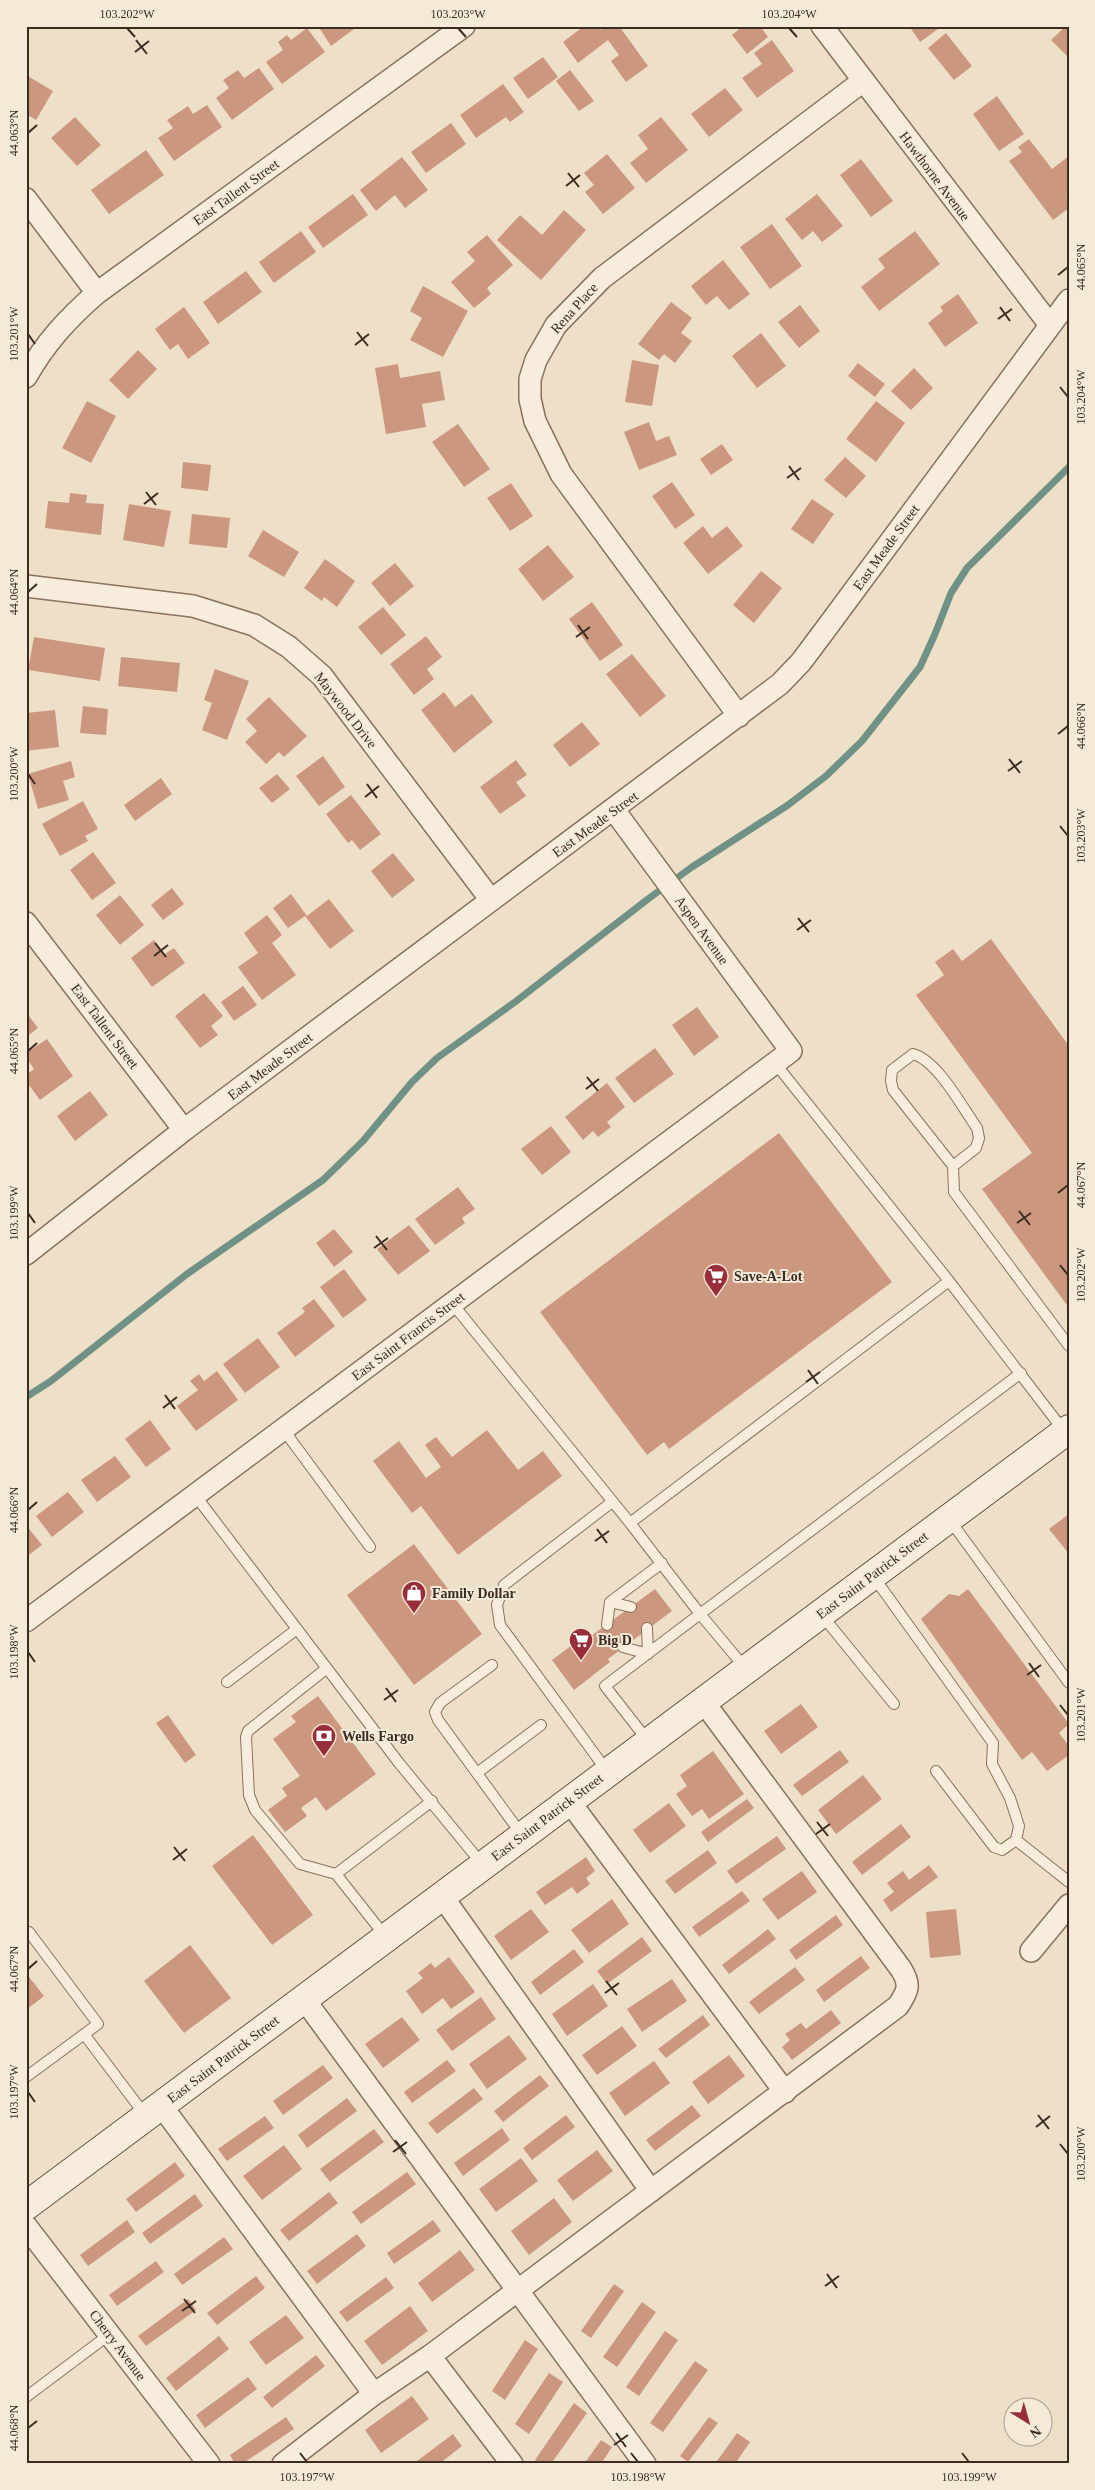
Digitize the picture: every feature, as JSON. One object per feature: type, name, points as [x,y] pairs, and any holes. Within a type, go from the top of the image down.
[{"type":"main road","name":"East Saint Patrick Street","points":[[26,2206],[1067,1430]]},
{"type":"street","name":"East Tallent Street","points":[[26,377],[40,353],[68,318],[97,294],[464,26]]},
{"type":"street","name":"Hawthorne Avenue","points":[[822,26],[1050,325]]},
{"type":"street","name":"Rena Place","points":[[739,716],[561,474],[535,421],[530,399],[530,379],[536,360],[556,325],[602,278],[863,81]]},
{"type":"street","points":[[26,199],[97,294]]},
{"type":"street","name":"East Meade Street","points":[[26,1254],[184,1130],[780,684],[801,662],[1069,300]]},
{"type":"street","name":"Maywood Drive","points":[[26,586],[193,606],[254,625],[289,647],[322,676],[491,900]]},
{"type":"street","name":"Aspen Avenue","points":[[614,810],[692,916],[783,1057]]},
{"type":"street","name":"East Tallent Street","points":[[26,923],[184,1130]]},
{"type":"street","name":"East Saint Francis Street","points":[[26,1621],[783,1057]]},
{"type":"street","points":[[283,2464],[374,2394],[430,2356],[785,2092],[898,2006],[907,1992],[907,1978],[703,1701]]},
{"type":"street","points":[[569,1801],[785,2092]]},
{"type":"street","points":[[442,1896],[651,2191]]},
{"type":"street","points":[[1031,1951],[1069,1905]]},
{"type":"street","points":[[304,1999],[645,2464]]},
{"type":"street","points":[[153,2111],[374,2394]]},
{"type":"street","name":"Cherry Avenue","points":[[26,2226],[209,2464]]},
{"type":"street","points":[[430,2356],[512,2464]]},
{"type":"lane","points":[[953,1166],[976,1148],[979,1138],[977,1128],[933,1066],[923,1057],[913,1054],[892,1070],[891,1081],[893,1090],[953,1166],[954,1192],[1069,1346]]},
{"type":"lane","points":[[783,1057],[949,1281],[1067,1430]]},
{"type":"lane","points":[[630,1523],[949,1281]]},
{"type":"lane","points":[[452,1304],[746,1669]]},
{"type":"lane","points":[[648,1742],[605,1686],[1021,1373]]},
{"type":"lane","points":[[283,1429],[370,1547]]},
{"type":"lane","points":[[195,1495],[327,1668],[483,1865]]},
{"type":"lane","points":[[608,1772],[500,1624],[497,1605],[504,1586],[612,1502]]},
{"type":"lane","points":[[948,1518],[1069,1683]]},
{"type":"lane","points":[[607,1624],[610,1602],[662,1563]]},
{"type":"lane","points":[[872,1575],[993,1743],[992,1764],[1010,1798],[1019,1826],[1016,1840],[1002,1850],[994,1848],[936,1771]]},
{"type":"lane","points":[[610,1602],[630,1607]]},
{"type":"lane","points":[[821,1613],[894,1704]]},
{"type":"lane","points":[[648,1628],[648,1654]]},
{"type":"lane","points":[[227,1682],[298,1629]]},
{"type":"lane","points":[[623,1647],[648,1654]]},
{"type":"lane","points":[[492,1665],[440,1704],[435,1712],[438,1720],[523,1836]]},
{"type":"lane","points":[[327,1668],[252,1725],[246,1737],[250,1795],[255,1810],[300,1864],[336,1874],[386,1938]]},
{"type":"lane","points":[[477,1773],[541,1725]]},
{"type":"lane","points":[[336,1874],[432,1801]]},
{"type":"lane","points":[[1016,1840],[1069,1882]]},
{"type":"lane","points":[[26,2077],[98,2024],[29,1932]]},
{"type":"lane","points":[[84,2034],[153,2111]]},
{"type":"lane","points":[[26,2397],[110,2334]]},
{"type":"building","points":[[318,26],[358,26],[331,46]]},
{"type":"building","points":[[584,26],[598,26],[601,30],[605,26],[619,26],[648,66],[626,82],[611,61],[619,55],[608,40],[578,63],[563,42]]},
{"type":"building","points":[[743,26],[760,26],[768,37],[747,54],[732,35]]},
{"type":"building","points":[[909,26],[942,26],[920,42]]},
{"type":"building","points":[[1066,26],[1069,26],[1069,58],[1051,40]]},
{"type":"building","points":[[307,28],[325,52],[282,84],[266,62],[283,50],[278,42],[287,35],[291,40]]},
{"type":"building","points":[[946,33],[972,66],[954,80],[928,48]]},
{"type":"building","points":[[772,40],[794,71],[757,98],[742,78],[762,64],[754,53]]},
{"type":"building","points":[[543,57],[558,77],[528,99],[513,78]]},
{"type":"building","points":[[259,68],[274,89],[232,120],[216,98],[229,88],[223,80],[238,70],[244,78]]},
{"type":"building","points":[[570,70],[594,101],[579,111],[556,81]]},
{"type":"building","points":[[26,75],[53,91],[36,120],[26,114]]},
{"type":"building","points":[[503,84],[524,112],[510,122],[506,117],[476,138],[460,115]]},
{"type":"building","points":[[725,88],[743,110],[709,137],[691,114]]},
{"type":"building","points":[[997,96],[1024,134],[999,151],[973,114]]},
{"type":"building","points":[[207,105],[222,127],[174,161],[158,138],[173,128],[167,120],[188,106],[193,114]]},
{"type":"building","points":[[75,117],[101,145],[77,166],[51,138]]},
{"type":"building","points":[[661,117],[688,150],[646,183],[630,163],[648,149],[638,135]]},
{"type":"building","points":[[451,123],[466,144],[426,173],[411,152]]},
{"type":"building","points":[[1029,139],[1052,169],[1069,156],[1069,192],[1066,194],[1069,198],[1069,208],[1053,220],[1009,161],[1022,152],[1018,147]]},
{"type":"building","points":[[146,150],[164,175],[109,214],[91,190]]},
{"type":"building","points":[[607,154],[635,188],[603,214],[585,192],[594,185],[584,173]]},
{"type":"building","points":[[402,157],[428,190],[405,208],[395,195],[376,211],[360,190]]},
{"type":"building","points":[[861,159],[893,201],[871,217],[840,175]]},
{"type":"building","points":[[353,194],[368,215],[323,248],[308,227]]},
{"type":"building","points":[[817,194],[843,226],[822,242],[813,231],[802,240],[785,219]]},
{"type":"building","points":[[564,210],[586,230],[541,280],[497,240],[520,215],[542,235]]},
{"type":"building","points":[[772,224],[802,266],[770,289],[740,247]]},
{"type":"building","points":[[301,231],[316,252],[274,283],[259,262]]},
{"type":"building","points":[[915,231],[940,264],[879,311],[861,287],[885,268],[878,259]]},
{"type":"building","points":[[487,235],[513,265],[487,288],[491,294],[474,308],[451,282],[475,261],[467,252]]},
{"type":"building","points":[[723,260],[750,294],[729,310],[717,296],[706,305],[691,286]]},
{"type":"building","points":[[246,271],[262,292],[218,324],[203,302]]},
{"type":"building","points":[[423,286],[468,311],[443,357],[410,340],[422,318],[410,311]]},
{"type":"building","points":[[958,294],[978,323],[945,347],[928,323],[943,311],[940,307]]},
{"type":"building","points":[[671,302],[692,318],[681,333],[692,341],[675,363],[664,354],[659,360],[638,344]]},
{"type":"building","points":[[800,305],[820,331],[799,348],[778,322]]},
{"type":"building","points":[[184,307],[210,343],[188,359],[178,344],[170,350],[155,329]]},
{"type":"building","points":[[761,333],[786,366],[757,388],[732,356]]},
{"type":"building","points":[[138,350],[157,369],[128,399],[109,380]]},
{"type":"building","points":[[632,360],[659,365],[652,406],[625,402]]},
{"type":"building","points":[[858,363],[885,384],[875,397],[848,376]]},
{"type":"building","points":[[398,364],[400,378],[440,371],[445,400],[422,404],[426,427],[386,434],[375,368]]},
{"type":"building","points":[[914,368],[933,388],[911,410],[891,391]]},
{"type":"building","points":[[87,401],[116,416],[91,463],[62,448]]},
{"type":"building","points":[[876,401],[905,423],[876,462],[846,439]]},
{"type":"building","points":[[649,422],[656,441],[669,436],[677,455],[639,470],[624,432]]},
{"type":"building","points":[[458,424],[490,469],[464,487],[432,442]]},
{"type":"building","points":[[722,444],[733,460],[711,475],[700,459]]},
{"type":"building","points":[[845,457],[866,476],[846,498],[824,480]]},
{"type":"building","points":[[183,462],[211,465],[208,491],[181,488]]},
{"type":"building","points":[[672,482],[695,515],[675,529],[652,496]]},
{"type":"building","points":[[511,483],[533,516],[510,531],[487,498]]},
{"type":"building","points":[[70,493],[87,495],[86,503],[104,504],[101,535],[45,528],[48,501],[69,503]]},
{"type":"building","points":[[812,499],[834,514],[813,544],[791,529]]},
{"type":"building","points":[[129,504],[171,511],[164,547],[123,540]]},
{"type":"building","points":[[192,514],[230,518],[227,548],[189,544]]},
{"type":"building","points":[[703,526],[712,538],[727,526],[743,546],[708,574],[683,543]]},
{"type":"building","points":[[263,530],[299,552],[284,577],[248,556]]},
{"type":"building","points":[[548,545],[574,577],[543,601],[518,569]]},
{"type":"building","points":[[325,559],[355,581],[337,607],[324,597],[322,601],[304,588]]},
{"type":"building","points":[[395,563],[414,586],[390,606],[371,583]]},
{"type":"building","points":[[761,571],[782,588],[754,623],[733,605]]},
{"type":"building","points":[[592,602],[623,645],[600,661],[569,619]]},
{"type":"building","points":[[383,607],[406,635],[381,655],[358,627]]},
{"type":"building","points":[[426,636],[442,657],[427,669],[434,679],[414,695],[390,664]]},
{"type":"building","points":[[34,637],[105,648],[100,681],[28,670]]},
{"type":"building","points":[[632,654],[666,696],[640,717],[606,674]]},
{"type":"building","points":[[121,657],[180,663],[177,692],[118,686]]},
{"type":"building","points":[[215,669],[249,681],[227,740],[202,730],[212,703],[204,700]]},
{"type":"building","points":[[444,692],[455,707],[472,694],[493,722],[454,753],[421,710]]},
{"type":"building","points":[[269,697],[307,736],[284,757],[279,752],[266,764],[245,742],[257,731],[246,719]]},
{"type":"building","points":[[83,706],[108,709],[106,735],[80,733]]},
{"type":"building","points":[[55,710],[59,747],[26,751],[26,713]]},
{"type":"building","points":[[582,722],[600,744],[570,767],[553,745]]},
{"type":"building","points":[[323,756],[345,787],[319,806],[296,776]]},
{"type":"building","points":[[516,760],[527,775],[516,782],[526,796],[500,814],[480,787]]},
{"type":"building","points":[[71,761],[75,777],[63,781],[69,800],[38,809],[28,774]]},
{"type":"building","points":[[277,774],[290,789],[272,803],[259,788]]},
{"type":"building","points":[[161,778],[172,794],[135,821],[124,805]]},
{"type":"building","points":[[351,795],[381,834],[360,850],[352,840],[348,843],[326,814]]},
{"type":"building","points":[[83,801],[98,829],[85,836],[88,841],[60,856],[42,824]]},
{"type":"building","points":[[93,852],[116,883],[92,900],[70,870]]},
{"type":"building","points":[[393,853],[415,880],[392,898],[371,871]]},
{"type":"building","points":[[172,888],[184,904],[163,920],[151,905]]},
{"type":"building","points":[[291,894],[307,916],[329,899],[354,931],[330,949],[305,916],[288,928],[273,908]]},
{"type":"building","points":[[120,895],[144,925],[120,945],[96,915]]},
{"type":"building","points":[[267,915],[282,935],[272,943],[296,975],[262,1000],[238,967],[258,953],[244,933]]},
{"type":"building","points":[[991,939],[1069,1046],[1069,1308],[982,1189],[1032,1153],[916,995],[944,975],[935,962],[953,949],[962,961]]},
{"type":"building","points":[[154,940],[165,954],[174,948],[185,963],[152,987],[131,958]]},
{"type":"building","points":[[243,986],[257,1005],[234,1021],[221,1002]]},
{"type":"building","points":[[204,993],[223,1016],[211,1026],[218,1035],[200,1048],[175,1016]]},
{"type":"building","points":[[697,1007],[719,1037],[694,1056],[672,1025]]},
{"type":"building","points":[[26,1012],[38,1028],[26,1037]]},
{"type":"building","points":[[47,1039],[73,1076],[40,1100],[26,1081],[26,1075],[34,1069],[26,1057],[26,1053]]},
{"type":"building","points":[[655,1048],[674,1074],[634,1103],[615,1078]]},
{"type":"building","points":[[607,1083],[625,1107],[607,1122],[611,1127],[598,1137],[593,1131],[583,1140],[565,1117]]},
{"type":"building","points":[[90,1091],[108,1115],[75,1141],[57,1116]]},
{"type":"building","points":[[551,1126],[571,1152],[542,1175],[521,1149]]},
{"type":"building","name":"Save-A-Lot","points":[[779,1133],[892,1282],[669,1449],[664,1442],[647,1455],[540,1312]]},
{"type":"building","points":[[458,1187],[475,1209],[462,1218],[465,1223],[435,1245],[415,1219]]},
{"type":"building","points":[[409,1225],[430,1251],[398,1275],[377,1249]]},
{"type":"building","points":[[334,1229],[353,1252],[334,1267],[316,1243]]},
{"type":"building","points":[[344,1269],[367,1300],[343,1318],[320,1287]]},
{"type":"building","points":[[314,1299],[335,1326],[295,1357],[277,1333],[305,1312],[302,1308]]},
{"type":"building","points":[[258,1338],[280,1367],[245,1393],[223,1364]]},
{"type":"building","points":[[217,1371],[238,1400],[196,1431],[177,1406],[198,1390],[190,1381],[199,1374],[204,1381]]},
{"type":"building","points":[[150,1420],[171,1449],[146,1467],[125,1439]]},
{"type":"building","points":[[487,1430],[518,1470],[543,1451],[562,1476],[458,1555],[421,1506],[412,1513],[373,1461],[399,1441],[426,1478],[441,1467],[425,1445],[436,1437],[452,1457]]},
{"type":"building","points":[[115,1456],[131,1477],[97,1502],[81,1480]]},
{"type":"building","points":[[68,1492],[84,1512],[52,1537],[36,1516]]},
{"type":"building","points":[[1069,1514],[1069,1554],[1049,1529]]},
{"type":"building","points":[[26,1525],[42,1545],[26,1557]]},
{"type":"building","name":"Family Dollar","points":[[414,1544],[482,1634],[414,1685],[347,1595]]},
{"type":"building","points":[[655,1589],[672,1611],[608,1659],[610,1662],[574,1690],[552,1660],[588,1633],[591,1636]]},
{"type":"building","points":[[968,1589],[1069,1724],[1059,1733],[1069,1746],[1069,1755],[1047,1771],[1032,1752],[1022,1760],[921,1619],[949,1594],[959,1596]]},
{"type":"building","name":"Wells Fargo","points":[[318,1696],[376,1774],[326,1811],[316,1797],[301,1808],[307,1816],[285,1832],[268,1810],[287,1796],[282,1788],[300,1776],[273,1739],[296,1722],[291,1716]]},
{"type":"building","points":[[801,1704],[818,1727],[781,1754],[764,1731]]},
{"type":"building","points":[[168,1715],[196,1755],[185,1763],[156,1723]]},
{"type":"building","points":[[840,1750],[849,1762],[802,1796],[793,1785]]},
{"type":"building","points":[[713,1751],[744,1794],[709,1819],[702,1809],[692,1816],[676,1794],[687,1786],[680,1775]]},
{"type":"building","points":[[863,1775],[882,1799],[836,1834],[818,1810]]},
{"type":"building","points":[[747,1799],[754,1808],[708,1842],[701,1832]]},
{"type":"building","points":[[669,1803],[686,1826],[650,1853],[633,1830]]},
{"type":"building","points":[[901,1824],[911,1837],[862,1875],[852,1862]]},
{"type":"building","points":[[253,1835],[313,1915],[272,1945],[212,1866]]},
{"type":"building","points":[[777,1836],[786,1849],[736,1884],[727,1871]]},
{"type":"building","points":[[708,1850],[717,1863],[675,1894],[665,1881]]},
{"type":"building","points":[[586,1857],[595,1871],[586,1878],[590,1884],[577,1894],[572,1887],[545,1905],[536,1892]]},
{"type":"building","points":[[929,1865],[938,1877],[891,1912],[883,1900],[894,1892],[887,1883],[903,1871],[909,1880]]},
{"type":"building","points":[[802,1871],[817,1892],[778,1920],[762,1899]]},
{"type":"building","points":[[742,1891],[750,1901],[699,1937],[692,1927]]},
{"type":"building","points":[[612,1899],[629,1924],[589,1953],[571,1930]]},
{"type":"building","points":[[531,1909],[549,1932],[511,1960],[494,1936]]},
{"type":"building","points":[[956,1909],[961,1955],[930,1958],[926,1912]]},
{"type":"building","points":[[836,1915],[843,1925],[796,1960],[789,1950]]},
{"type":"building","points":[[768,1929],[776,1939],[729,1974],[722,1965]]},
{"type":"building","points":[[642,1937],[652,1951],[607,1984],[597,1971]]},
{"type":"building","points":[[190,1945],[231,1998],[184,2033],[144,1981]]},
{"type":"building","points":[[574,1949],[584,1962],[540,1995],[531,1982]]},
{"type":"building","points":[[861,1956],[870,1968],[824,2002],[816,1990]]},
{"type":"building","points":[[449,1957],[475,1992],[451,2009],[443,1998],[422,2014],[406,1991],[423,1978],[418,1973],[431,1963],[435,1968]]},
{"type":"building","points":[[795,1967],[805,1980],[759,2014],[749,2002]]},
{"type":"building","points":[[26,1973],[44,1996],[26,2010]]},
{"type":"building","points":[[672,1979],[687,2001],[642,2032],[627,2009]]},
{"type":"building","points":[[593,1984],[608,2006],[567,2036],[552,2014]]},
{"type":"building","points":[[481,1997],[496,2019],[452,2051],[436,2030]]},
{"type":"building","points":[[831,2010],[841,2023],[792,2060],[782,2047],[790,2040],[785,2034],[801,2023],[806,2029]]},
{"type":"building","points":[[703,2015],[710,2025],[666,2058],[658,2049]]},
{"type":"building","points":[[402,2017],[420,2040],[383,2068],[365,2044]]},
{"type":"building","points":[[622,2026],[637,2046],[597,2075],[582,2055]]},
{"type":"building","points":[[509,2035],[527,2059],[487,2089],[469,2064]]},
{"type":"building","points":[[729,2055],[745,2076],[708,2104],[692,2082]]},
{"type":"building","points":[[447,2060],[456,2071],[412,2103],[404,2092]]},
{"type":"building","points":[[654,2061],[670,2083],[625,2116],[609,2093]]},
{"type":"building","points":[[323,2065],[333,2078],[283,2115],[273,2101]]},
{"type":"building","points":[[540,2075],[549,2086],[503,2122],[494,2111]]},
{"type":"building","points":[[474,2088],[483,2099],[437,2134],[428,2123]]},
{"type":"building","points":[[347,2098],[357,2111],[307,2148],[298,2135]]},
{"type":"building","points":[[692,2105],[701,2116],[655,2151],[646,2140]]},
{"type":"building","points":[[566,2115],[575,2127],[532,2160],[523,2148]]},
{"type":"building","points":[[265,2116],[274,2128],[227,2161],[218,2149]]},
{"type":"building","points":[[502,2128],[510,2140],[463,2176],[454,2163]]},
{"type":"building","points":[[374,2129],[384,2142],[330,2182],[320,2169]]},
{"type":"building","points":[[284,2145],[302,2169],[262,2200],[243,2176]]},
{"type":"building","points":[[597,2150],[613,2171],[573,2201],[557,2180]]},
{"type":"building","points":[[521,2158],[538,2181],[496,2212],[479,2189]]},
{"type":"building","points":[[175,2162],[185,2176],[136,2212],[126,2199]]},
{"type":"building","points":[[407,2172],[416,2184],[361,2224],[352,2212]]},
{"type":"building","points":[[329,2192],[338,2203],[289,2241],[280,2230]]},
{"type":"building","points":[[195,2194],[203,2206],[150,2244],[142,2233]]},
{"type":"building","points":[[554,2198],[572,2222],[529,2255],[511,2231]]},
{"type":"building","points":[[127,2220],[135,2232],[88,2266],[80,2255]]},
{"type":"building","points":[[433,2220],[441,2231],[394,2264],[387,2253]]},
{"type":"building","points":[[357,2234],[366,2246],[317,2284],[307,2271]]},
{"type":"building","points":[[224,2237],[233,2249],[182,2285],[174,2274]]},
{"type":"building","points":[[460,2250],[475,2270],[432,2302],[418,2283]]},
{"type":"building","points":[[156,2261],[164,2272],[117,2306],[109,2295]]},
{"type":"building","points":[[256,2276],[265,2288],[217,2325],[207,2313]]},
{"type":"building","points":[[386,2277],[394,2288],[347,2322],[339,2312]]},
{"type":"building","points":[[614,2284],[624,2291],[591,2338],[581,2331]]},
{"type":"building","points":[[188,2299],[196,2310],[146,2346],[138,2336]]},
{"type":"building","points":[[642,2302],[656,2312],[617,2367],[603,2357]]},
{"type":"building","points":[[410,2306],[428,2331],[382,2365],[364,2341]]},
{"type":"building","points":[[286,2315],[304,2338],[266,2365],[249,2342]]},
{"type":"building","points":[[665,2331],[678,2340],[639,2396],[626,2387]]},
{"type":"building","points":[[219,2336],[229,2349],[176,2391],[166,2378]]},
{"type":"building","points":[[525,2340],[538,2349],[505,2400],[492,2391]]},
{"type":"building","points":[[316,2355],[325,2366],[272,2408],[263,2397]]},
{"type":"building","points":[[695,2361],[708,2370],[663,2432],[650,2423]]},
{"type":"building","points":[[549,2373],[563,2382],[529,2434],[515,2424]]},
{"type":"building","points":[[248,2377],[257,2389],[205,2428],[196,2415]]},
{"type":"building","points":[[412,2396],[429,2419],[381,2453],[365,2430]]},
{"type":"building","points":[[574,2403],[587,2413],[551,2464],[540,2464],[535,2460]]},
{"type":"building","points":[[286,2417],[294,2429],[242,2464],[235,2464],[230,2455]]},
{"type":"building","points":[[709,2417],[718,2423],[688,2462],[680,2456]]},
{"type":"building","points":[[737,2433],[750,2442],[735,2464],[715,2464]]},
{"type":"building","points":[[453,2434],[462,2446],[439,2464],[413,2464]]},
{"type":"building","points":[[601,2440],[612,2447],[601,2464],[584,2464]]},
{"type":"waterway","points":[[26,1397],[51,1381],[187,1274],[323,1180],[363,1141],[412,1082],[437,1058],[515,1002],[692,867],[788,805],[826,776],[862,741],[920,667],[951,593],[967,568],[1069,467]]},
{"type":"place","name":"Save-A-Lot","points":[[716,1297]]},
{"type":"place","name":"Family Dollar","points":[[414,1614]]},
{"type":"place","name":"Big D","points":[[581,1661]]},
{"type":"place","name":"Wells Fargo","points":[[324,1757]]}]
